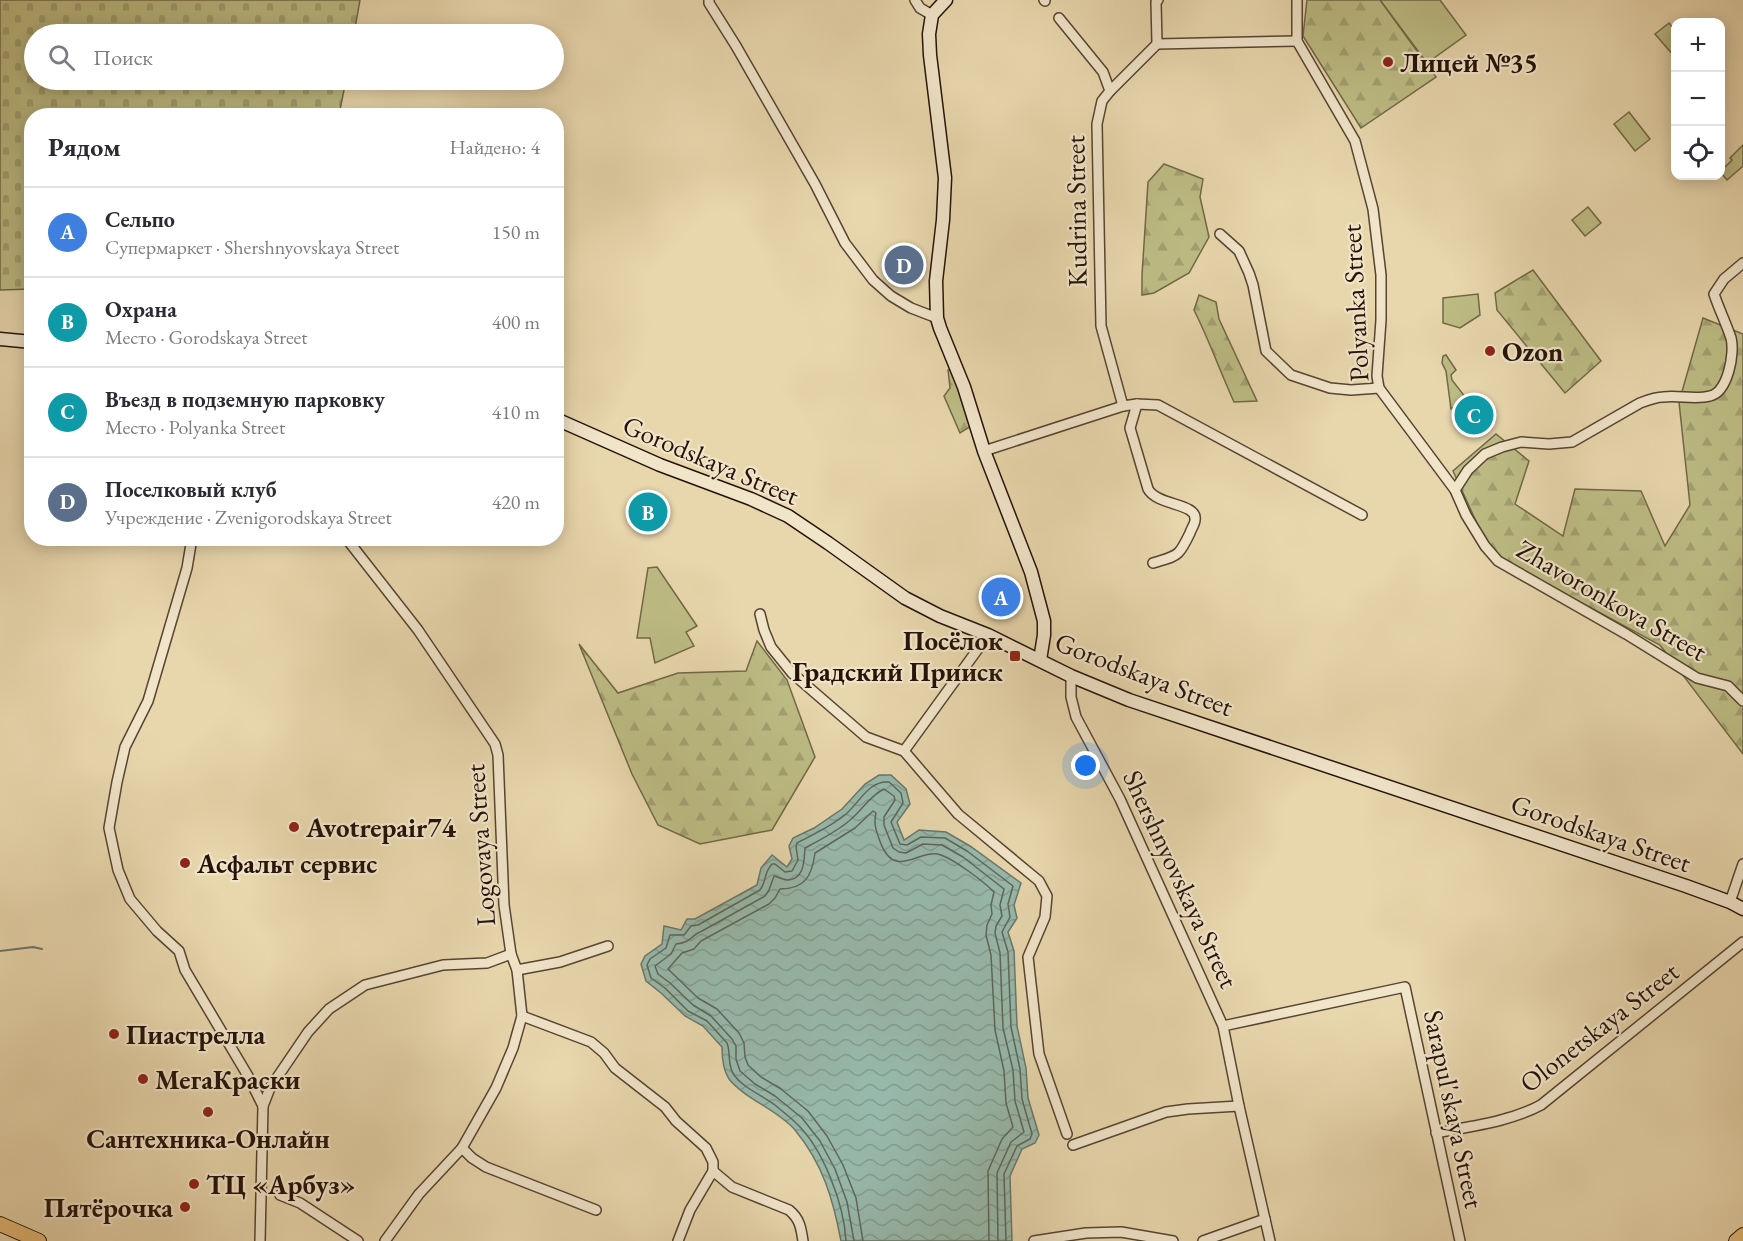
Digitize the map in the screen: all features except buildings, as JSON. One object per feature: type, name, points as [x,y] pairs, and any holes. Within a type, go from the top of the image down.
[{"type":"main road","points":[[0,1224],[39,1241]]},
{"type":"main road","points":[[1736,1241],[1743,1235]]},
{"type":"street","points":[[709,0],[845,243],[873,280],[891,296],[911,308],[937,318]]},
{"type":"street","points":[[915,0],[920,8],[932,15]]},
{"type":"street","points":[[946,0],[932,15],[929,34],[945,178],[936,281],[937,318],[964,387],[984,451],[1031,572],[1043,612],[1044,635],[1040,660]]},
{"type":"street","points":[[1157,44],[1156,2],[1158,0]]},
{"type":"street","points":[[1059,18],[1103,72],[1110,91],[1157,44],[1297,41],[1297,0]]},
{"type":"street","name":"Polyanka Street","points":[[1297,41],[1355,141],[1374,214],[1381,275],[1377,376],[1379,388],[1455,490]]},
{"type":"street","points":[[1103,72],[1123,78]]},
{"type":"street","name":"Kudrina Street","points":[[1110,91],[1102,101],[1097,124],[1101,326],[1123,406]]},
{"type":"street","points":[[1220,234],[1239,250],[1249,273],[1266,351],[1291,375],[1330,388],[1351,390],[1379,388]]},
{"type":"street","points":[[1455,490],[1468,470],[1485,454],[1502,447],[1521,442],[1549,444],[1572,442],[1647,400],[1664,396],[1713,396],[1720,391],[1727,377],[1732,356],[1732,340],[1714,294],[1724,279],[1740,266]]},
{"type":"street","points":[[0,339],[24,341]]},
{"type":"street","points":[[1137,404],[1130,428],[1151,495],[1190,509],[1195,514],[1196,520],[1181,551],[1174,556],[1153,563]]},
{"type":"street","points":[[984,451],[1123,406],[1158,405],[1362,515]]},
{"type":"street","name":"Gorodskaya Street","points":[[564,423],[660,465],[751,499],[788,516],[905,598],[940,616],[988,635],[1071,676],[1129,700],[1730,902],[1743,909]]},
{"type":"street","name":"Zhavoronkova Street","points":[[1455,490],[1471,523],[1485,546],[1498,561],[1626,634],[1697,678],[1728,686],[1743,701]]},
{"type":"street","points":[[191,546],[187,568],[148,701],[125,747],[109,828],[118,870],[130,899],[157,931],[179,951],[185,970],[248,1076],[263,1106]]},
{"type":"street","name":"Logovaya Street","points":[[352,546],[418,630],[495,744],[498,755],[504,905],[511,954],[518,970],[522,1016],[513,1048],[496,1088],[462,1148],[419,1194],[385,1241]]},
{"type":"street","points":[[760,614],[771,647],[792,673],[866,737],[904,751],[958,814],[1039,881],[1047,896],[1045,917],[1028,957],[1039,1054],[1067,1134]]},
{"type":"street","points":[[904,751],[988,635]]},
{"type":"street","name":"Shershnyovskaya Street","points":[[1071,676],[1071,697],[1076,717],[1120,799],[1223,1026],[1270,1241]]},
{"type":"street","points":[[1730,902],[1743,864]]},
{"type":"street","name":"Olonetskaya Street","points":[[1436,1133],[1504,1120],[1541,1105],[1743,942]]},
{"type":"street","points":[[518,970],[560,962],[608,946]]},
{"type":"street","points":[[260,1241],[263,1106],[270,1088],[308,1032],[329,1009],[365,985],[442,965],[487,963],[511,954]]},
{"type":"street","name":"Sarapul'skaya Street","points":[[1223,1026],[1405,987],[1460,1241]]},
{"type":"street","points":[[522,1016],[591,1042],[604,1053],[615,1068],[665,1107],[676,1121],[706,1148],[713,1162],[713,1171],[690,1210],[678,1241]]},
{"type":"street","points":[[1073,1145],[1166,1112],[1239,1106]]},
{"type":"street","points":[[462,1148],[486,1167],[596,1210]]},
{"type":"street","points":[[713,1171],[732,1187],[789,1210],[801,1224],[803,1241]]},
{"type":"street","points":[[280,1195],[300,1203],[358,1241]]},
{"type":"street","points":[[1203,1241],[1265,1219]]},
{"type":"street","points":[[1034,1241],[1086,1233],[1121,1232],[1173,1241]]},
{"type":"green space","points":[[0,0],[360,0],[356,24],[24,24],[24,90],[344,90],[340,108],[24,108],[24,289],[0,290]]},
{"type":"green space","name":"Лицей №35","points":[[1307,0],[1380,0],[1436,77],[1361,128],[1303,36]]},
{"type":"green space","points":[[1380,0],[1440,0],[1466,35],[1427,63]]},
{"type":"green space","points":[[1669,23],[1671,26],[1671,53],[1655,34]]},
{"type":"green space","points":[[1629,112],[1650,139],[1635,151],[1614,124]]},
{"type":"green space","points":[[1743,145],[1743,166],[1727,180],[1725,167],[1732,160],[1730,158]]},
{"type":"green space","points":[[1164,164],[1203,179],[1200,197],[1209,237],[1189,273],[1154,293],[1142,295],[1148,182]]},
{"type":"green space","points":[[1588,207],[1601,223],[1585,236],[1572,220]]},
{"type":"green space","points":[[1533,270],[1601,361],[1565,393],[1497,310],[1495,293]]},
{"type":"green space","points":[[1478,294],[1480,315],[1460,328],[1443,323],[1443,298]]},
{"type":"green space","points":[[1199,295],[1216,302],[1219,319],[1257,401],[1234,402],[1194,310]]},
{"type":"green space","points":[[1703,318],[1743,334],[1743,754],[1660,645],[1491,554],[1453,471],[1496,434],[1529,461],[1515,504],[1563,536],[1575,489],[1641,491],[1665,546],[1690,505],[1679,402]]},
{"type":"green space","points":[[1446,355],[1456,370],[1451,375],[1452,380],[1466,398],[1451,409],[1446,371],[1442,363],[1443,356]]},
{"type":"green space","points":[[948,370],[954,370],[973,425],[960,433],[944,396],[950,388]]},
{"type":"green space","points":[[657,567],[697,626],[686,632],[694,646],[655,663],[650,638],[637,638],[648,568]]},
{"type":"green space","points":[[757,641],[787,680],[815,757],[772,830],[700,844],[658,825],[632,774],[579,644],[618,693],[678,673],[746,671]]},
{"type":"water","points":[[879,775],[891,775],[906,789],[910,804],[897,822],[904,840],[919,830],[946,832],[970,846],[1021,883],[1014,905],[1017,918],[1008,932],[1014,951],[1017,1026],[1026,1068],[1028,1098],[1039,1135],[1035,1143],[1022,1149],[1010,1176],[1012,1241],[841,1241],[825,1182],[805,1143],[780,1116],[744,1093],[729,1079],[723,1064],[722,1047],[703,1026],[685,1016],[646,981],[641,964],[645,956],[662,944],[664,926],[681,930],[687,919],[695,919],[757,885],[761,868],[772,855],[787,867],[792,859],[789,846],[793,838],[814,828],[842,809],[865,784]]},
{"type":"waterway","points":[[0,951],[33,947],[42,949]]},
{"type":"place","name":"Лицей №35","points":[[1388,62]]},
{"type":"place","name":"Поселковый клуб","points":[[904,265]]},
{"type":"place","name":"Ozon","points":[[1490,351]]},
{"type":"place","name":"Въезд в подземную парковку","points":[[1474,415]]},
{"type":"place","name":"Охрана","points":[[648,512]]},
{"type":"place","name":"Сельпо","points":[[1001,597]]},
{"type":"place","name":"Посёлок Градский Прииск","points":[[1015,656]]},
{"type":"place","name":"Avotrepair74","points":[[294,827]]},
{"type":"place","name":"Асфальт сервис","points":[[185,863]]},
{"type":"place","name":"Пиастрелла","points":[[114,1034]]},
{"type":"place","name":"МегаКраски","points":[[143,1079]]},
{"type":"place","name":"Сантехника-Онлайн","points":[[208,1112]]},
{"type":"place","name":"ТЦ «Арбуз»","points":[[194,1184]]},
{"type":"place","name":"Пятёрочка","points":[[185,1207]]}]
